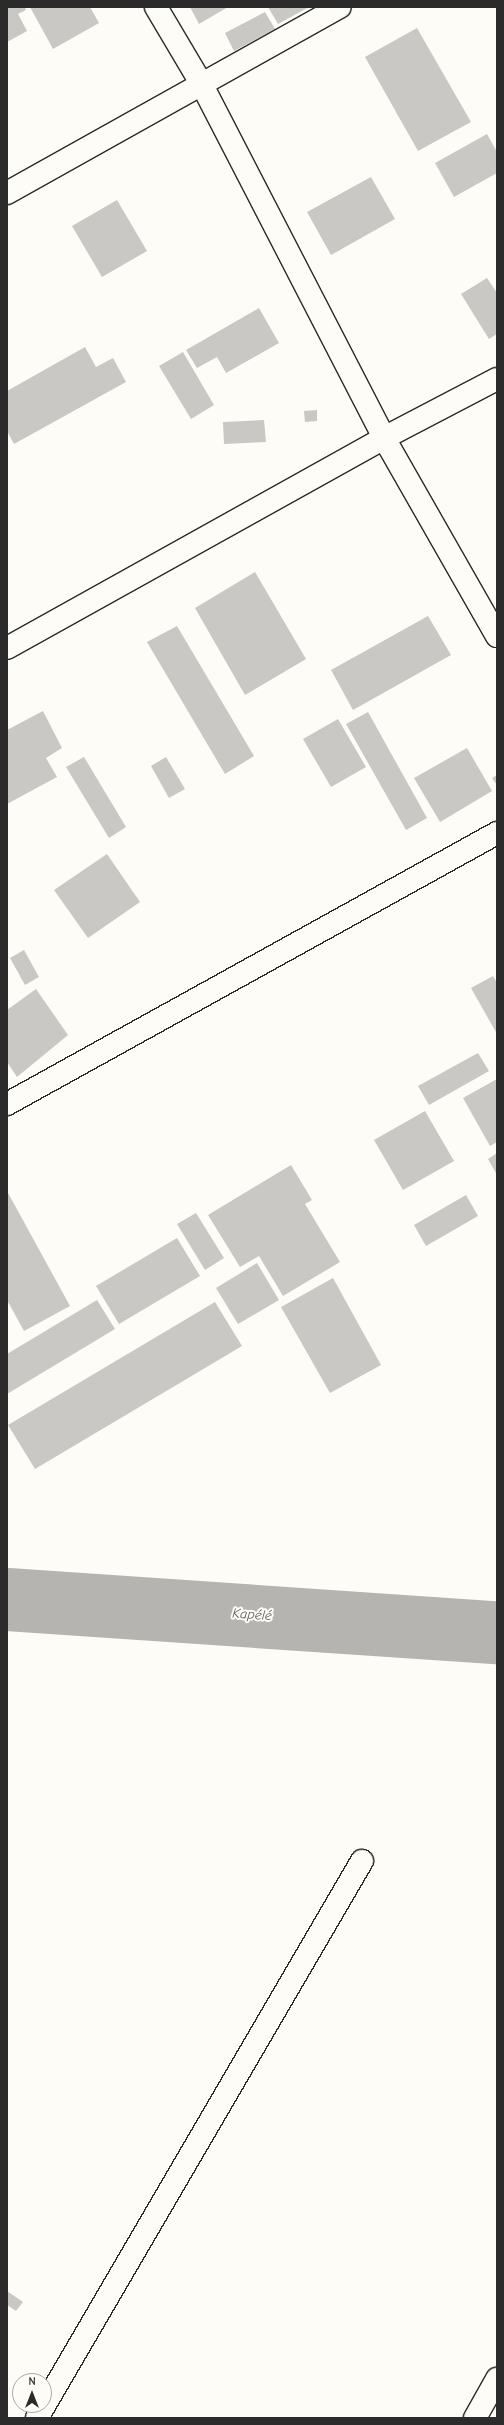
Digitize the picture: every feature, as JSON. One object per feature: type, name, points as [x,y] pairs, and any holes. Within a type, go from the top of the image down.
[{"type":"street","points":[[156,7],[201,83],[384,438],[497,636]]},
{"type":"street","points":[[7,193],[201,83],[340,7]]},
{"type":"street","points":[[7,648],[384,438],[497,379]]},
{"type":"street","points":[[7,1104],[497,833]]},
{"type":"street","points":[[37,2418],[362,1860]]},
{"type":"street","points":[[475,2418],[497,2379]]},
{"type":"building","points":[[7,7],[25,7],[26,10],[18,14],[27,31],[7,42]]},
{"type":"building","points":[[30,7],[90,7],[99,23],[53,49]]},
{"type":"building","points":[[190,7],[228,7],[199,24]]},
{"type":"building","points":[[268,7],[309,7],[278,24]]},
{"type":"building","points":[[265,12],[275,29],[234,51],[225,33]]},
{"type":"building","points":[[417,28],[471,122],[418,151],[365,57]]},
{"type":"building","points":[[487,134],[497,152],[497,173],[454,197],[435,163]]},
{"type":"building","points":[[371,177],[395,219],[331,255],[307,212]]},
{"type":"building","points":[[117,200],[147,251],[102,277],[72,226]]},
{"type":"building","points":[[487,278],[497,293],[497,334],[489,339],[461,294]]},
{"type":"building","points":[[259,308],[279,343],[226,373],[217,357],[197,368],[186,350]]},
{"type":"building","points":[[85,347],[96,367],[113,358],[126,382],[14,444],[7,431],[7,391]]},
{"type":"building","points":[[183,352],[214,405],[191,419],[159,366]]},
{"type":"building","points":[[317,410],[317,421],[305,422],[304,411]]},
{"type":"building","points":[[264,420],[266,442],[224,444],[223,422]]},
{"type":"building","points":[[255,572],[306,659],[245,695],[195,608]]},
{"type":"building","points":[[428,616],[451,655],[353,710],[331,670]]},
{"type":"building","points":[[177,626],[254,756],[225,774],[147,642]]},
{"type":"building","points":[[43,711],[62,748],[46,758],[57,777],[7,804],[7,730]]},
{"type":"building","points":[[368,712],[427,818],[406,830],[346,724]]},
{"type":"building","points":[[338,719],[366,767],[331,787],[303,739]]},
{"type":"building","points":[[467,748],[492,791],[440,822],[414,778]]},
{"type":"building","points":[[84,757],[126,827],[109,838],[66,767]]},
{"type":"building","points":[[166,757],[185,789],[169,798],[151,766]]},
{"type":"building","points":[[497,775],[497,785],[492,778]]},
{"type":"building","points":[[107,854],[140,902],[88,938],[54,890]]},
{"type":"building","points":[[24,950],[39,977],[25,985],[10,958]]},
{"type":"building","points":[[493,976],[497,983],[497,1034],[471,988]]},
{"type":"building","points":[[36,989],[68,1035],[17,1077],[7,1062],[7,1010]]},
{"type":"building","points":[[478,1053],[489,1071],[429,1105],[418,1086]]},
{"type":"building","points":[[497,1079],[497,1142],[490,1146],[463,1098]]},
{"type":"building","points":[[425,1111],[454,1161],[403,1190],[374,1140]]},
{"type":"building","points":[[497,1153],[497,1175],[488,1159]]},
{"type":"building","points":[[291,1165],[312,1200],[305,1204],[340,1262],[283,1296],[259,1256],[240,1267],[208,1215]]},
{"type":"building","points":[[7,1191],[70,1306],[24,1331],[7,1300]]},
{"type":"building","points":[[466,1195],[478,1216],[426,1246],[414,1225]]},
{"type":"building","points":[[196,1213],[224,1258],[205,1270],[177,1224]]},
{"type":"building","points":[[177,1238],[200,1276],[119,1324],[96,1286]]},
{"type":"building","points":[[257,1263],[279,1300],[238,1324],[216,1288]]},
{"type":"building","points":[[333,1278],[381,1365],[330,1393],[281,1307]]},
{"type":"building","points":[[97,1300],[115,1329],[7,1394],[7,1354]]},
{"type":"building","points":[[215,1302],[242,1346],[35,1469],[8,1425]]},
{"type":"building","points":[[7,2291],[23,2302],[16,2311],[7,2305]]},
{"type":"waterway","name":"Kapélé","points":[[7,1599],[497,1632]]}]
